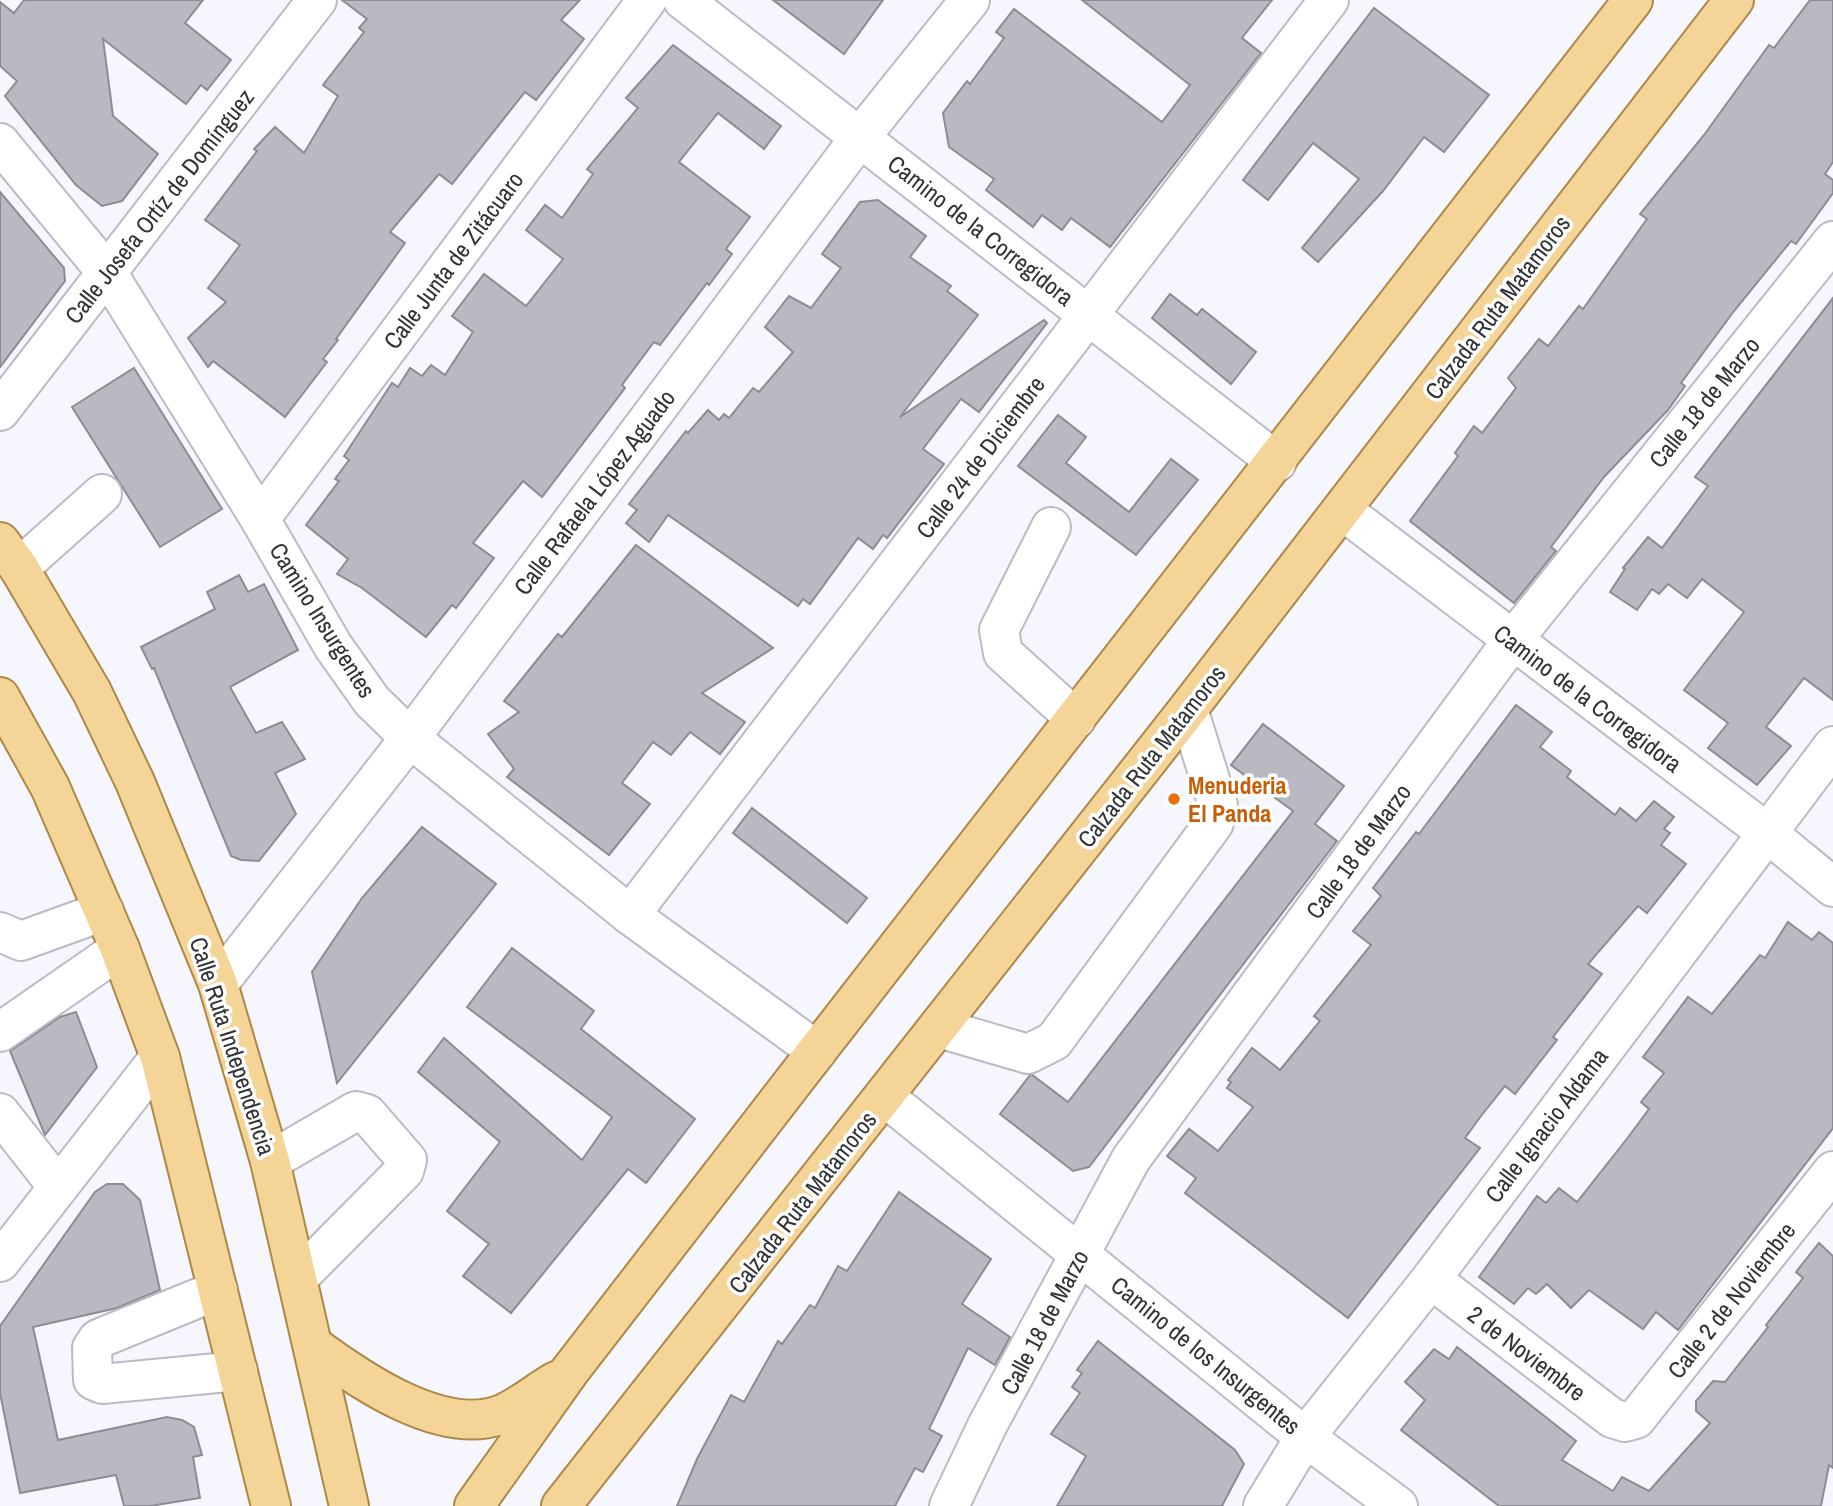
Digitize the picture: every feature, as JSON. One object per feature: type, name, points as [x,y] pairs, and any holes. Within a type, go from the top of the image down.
[{"type":"main road","points":[[474,1506],[569,1372],[1633,0]]},
{"type":"main road","name":"Calzada Ruta Matamoros","points":[[567,1501],[1188,709],[1734,0]]},
{"type":"main road","name":"Calle Ruta Independencia","points":[[10,555],[92,692],[135,782],[218,984],[270,1161],[349,1506]]},
{"type":"main road","points":[[0,697],[50,787],[120,949],[160,1057],[271,1506]]},
{"type":"main road","points":[[314,1347],[377,1389],[423,1410],[458,1419],[500,1415],[569,1372]]},
{"type":"street","name":"Calle Josefa Ortíz de Domínguez","points":[[0,411],[317,0]]},
{"type":"street","name":"Calle Junta de Zitácuaro","points":[[260,519],[647,0]]},
{"type":"street","name":"Camino de la Corregidora","points":[[683,0],[1278,461]]},
{"type":"street","name":"Calle Rafaela López Aguado","points":[[218,984],[410,738],[861,136],[970,0]]},
{"type":"street","name":"Calle 24 de Diciembre","points":[[630,915],[1329,0]]},
{"type":"street","name":"Camino Insurgentes","points":[[0,143],[108,274],[260,519],[333,646],[372,701],[410,738],[630,915],[817,1051]]},
{"type":"street","name":"Calle 18 de Marzo","points":[[950,1506],[988,1424],[1131,1158],[1512,641],[1833,241]]},
{"type":"street","points":[[10,555],[102,494]]},
{"type":"street","name":"Camino de la Corregidora","points":[[1342,510],[1766,832],[1833,887]]},
{"type":"street","points":[[1051,527],[999,630],[1003,653],[1076,719]]},
{"type":"street","points":[[939,1028],[1028,1054],[1054,1041],[1214,823],[1219,805],[1188,709]]},
{"type":"street","name":"Calle Ignacio Aldama","points":[[1263,1506],[1306,1437],[1430,1279],[1833,746]]},
{"type":"street","points":[[0,932],[21,942],[104,911]]},
{"type":"street","points":[[0,1032],[120,949]]},
{"type":"street","points":[[0,1262],[160,1057]]},
{"type":"street","name":"Camino de los Insurgentes","points":[[885,1097],[1306,1437],[1398,1506]]},
{"type":"street","points":[[270,1161],[356,1111],[367,1114],[407,1160],[404,1171],[298,1278]]},
{"type":"street","points":[[0,1113],[58,1187]]},
{"type":"street","name":"Calle 2 de Noviembre","points":[[1625,1422],[1636,1419],[1833,1171]]},
{"type":"street","name":"2 de Noviembre","points":[[1430,1279],[1612,1418],[1625,1422]]},
{"type":"street","points":[[218,1290],[97,1339],[92,1348],[93,1380],[102,1384],[238,1371]]},
{"type":"building","points":[[24,0],[203,0],[185,23],[231,60],[207,90],[201,85],[186,104],[103,39],[113,116],[158,154],[122,201],[102,206],[76,185],[5,96],[17,81],[0,66],[0,2],[14,13]]},
{"type":"building","points":[[342,0],[580,0],[561,20],[584,39],[536,100],[525,92],[452,184],[439,174],[390,232],[405,243],[336,339],[338,340],[323,359],[327,362],[285,417],[213,361],[208,367],[188,338],[226,302],[208,288],[240,245],[205,220],[257,151],[254,149],[275,127],[304,153],[338,96],[323,85],[364,32],[359,28],[367,19]]},
{"type":"building","points":[[773,0],[883,0],[844,54]]},
{"type":"building","points":[[1082,0],[1272,0],[1242,38],[1261,53],[1110,247],[1071,218],[1062,230],[1042,215],[1033,227],[986,190],[994,179],[949,147],[943,113],[967,81],[970,84],[1004,38],[996,32],[1014,9],[1162,122],[1190,85]]},
{"type":"building","points":[[1810,0],[1833,0],[1833,162],[1825,174],[1833,180],[1833,193],[1796,244],[1791,241],[1734,311],[1681,383],[1685,386],[1668,410],[1604,477],[1551,547],[1556,551],[1514,603],[1410,521],[1458,456],[1455,453],[1474,426],[1482,433],[1516,388],[1508,378],[1539,339],[1548,346],[1579,306],[1583,309],[1647,219],[1640,214],[1704,135],[1769,45],[1774,48]]},
{"type":"building","points":[[1374,8],[1489,95],[1444,152],[1424,137],[1383,191],[1318,262],[1302,248],[1359,179],[1313,143],[1268,200],[1243,180]]},
{"type":"building","points":[[673,45],[781,126],[764,149],[718,113],[679,162],[750,217],[726,249],[732,254],[709,285],[707,283],[660,345],[654,342],[622,385],[625,388],[542,497],[523,481],[473,543],[494,558],[456,608],[452,605],[426,637],[362,588],[337,574],[348,559],[306,525],[339,481],[335,479],[349,460],[344,456],[392,383],[398,387],[410,368],[422,376],[431,365],[445,375],[473,332],[452,316],[484,274],[526,306],[563,259],[526,230],[545,205],[562,218],[593,174],[587,169],[638,108],[626,98]]},
{"type":"building","points":[[0,192],[64,268],[65,281],[0,367]]},
{"type":"building","points":[[878,200],[926,236],[910,257],[951,286],[947,291],[978,315],[900,417],[1044,320],[1047,323],[979,412],[961,399],[923,449],[944,464],[887,538],[883,535],[873,549],[858,538],[810,604],[803,599],[798,606],[668,515],[649,542],[626,523],[637,510],[629,504],[686,431],[688,433],[708,410],[719,420],[724,414],[729,418],[753,388],[759,392],[793,352],[765,327],[789,296],[811,308],[841,268],[822,254],[860,202]]},
{"type":"building","points":[[1170,294],[1197,315],[1202,309],[1256,352],[1231,384],[1152,318]]},
{"type":"building","points":[[1833,298],[1833,700],[1804,678],[1766,727],[1791,746],[1757,785],[1708,748],[1728,723],[1684,690],[1744,612],[1702,579],[1687,598],[1668,584],[1659,594],[1652,589],[1637,610],[1610,592],[1625,569],[1623,568],[1648,537],[1662,548],[1708,486],[1695,477]]},
{"type":"building","points":[[134,368],[222,509],[160,547],[72,407]]},
{"type":"building","points":[[1058,415],[1086,437],[1066,463],[1129,512],[1171,459],[1198,480],[1136,555],[1018,466]]},
{"type":"building","points":[[636,545],[773,648],[702,693],[745,722],[720,754],[690,732],[671,755],[653,742],[622,783],[650,804],[609,855],[507,777],[514,769],[488,734],[519,712],[504,701],[558,634],[562,637]]},
{"type":"building","points":[[239,575],[248,592],[264,584],[298,650],[230,687],[256,733],[282,722],[305,759],[275,773],[296,814],[259,861],[241,860],[231,856],[154,668],[152,669],[141,647],[215,609],[207,592]]},
{"type":"building","points":[[1516,705],[1552,732],[1540,747],[1571,771],[1567,777],[1615,815],[1620,808],[1636,821],[1654,801],[1674,817],[1664,829],[1670,833],[1661,845],[1686,864],[1647,913],[1638,906],[1588,964],[1602,974],[1553,1037],[1557,1040],[1515,1094],[1505,1086],[1481,1116],[1465,1138],[1480,1148],[1348,1318],[1185,1193],[1196,1178],[1167,1156],[1189,1129],[1218,1151],[1253,1107],[1227,1088],[1231,1082],[1228,1080],[1252,1048],[1280,1070],[1320,1021],[1314,1016],[1371,945],[1353,931],[1381,896],[1373,888],[1416,832],[1419,834]]},
{"type":"building","points":[[1263,724],[1344,786],[1315,824],[1337,841],[1089,1167],[1073,1171],[1000,1114],[1031,1074],[1068,1102],[1293,811],[1231,765]]},
{"type":"building","points":[[752,808],[867,898],[847,923],[733,833]]},
{"type":"building","points":[[422,827],[496,884],[337,1083],[312,972],[362,898]]},
{"type":"building","points":[[1788,922],[1812,940],[1819,932],[1833,943],[1833,1128],[1678,1330],[1656,1312],[1643,1329],[1589,1290],[1571,1308],[1547,1284],[1536,1294],[1528,1288],[1514,1304],[1479,1277],[1537,1196],[1546,1203],[1559,1188],[1577,1202],[1626,1140],[1649,1109],[1641,1102],[1664,1073],[1643,1057],[1688,997],[1712,1014],[1760,955],[1765,958]]},
{"type":"building","points":[[512,948],[594,1011],[581,1029],[695,1119],[646,1183],[628,1169],[511,1313],[463,1276],[489,1244],[447,1211],[500,1142],[418,1072],[444,1038],[582,1160],[612,1117],[467,1007]]},
{"type":"building","points":[[76,1012],[97,1067],[45,1135],[10,1051],[60,1017]]},
{"type":"building","points":[[107,1184],[123,1184],[140,1200],[160,1290],[117,1308],[33,1327],[58,1440],[167,1417],[182,1420],[194,1427],[202,1455],[193,1457],[200,1498],[150,1506],[124,1506],[116,1475],[20,1493],[0,1393],[0,1326],[95,1192]]},
{"type":"building","points":[[899,1192],[991,1259],[962,1304],[1010,1337],[995,1365],[968,1348],[929,1429],[942,1436],[923,1472],[915,1468],[895,1506],[677,1506],[697,1459],[731,1395],[744,1402],[778,1341],[782,1344],[810,1305],[815,1308],[838,1266],[847,1271]]},
{"type":"building","points":[[1819,1243],[1833,1256],[1833,1468],[1829,1465],[1821,1506],[1499,1506],[1401,1430],[1425,1400],[1405,1382],[1434,1349],[1449,1359],[1457,1347],[1576,1441],[1562,1460],[1613,1491],[1622,1477],[1649,1491],[1710,1423],[1696,1411],[1696,1401],[1713,1381],[1725,1382],[1768,1327],[1766,1325],[1803,1278],[1796,1272]]},
{"type":"building","points":[[1098,1341],[1235,1450],[1244,1464],[1222,1506],[1057,1506],[1086,1456],[1051,1434],[1080,1393],[1072,1387],[1082,1373],[1077,1370]]},
{"type":"place","name":"Menuderia El Panda","points":[[1174,799]]}]
